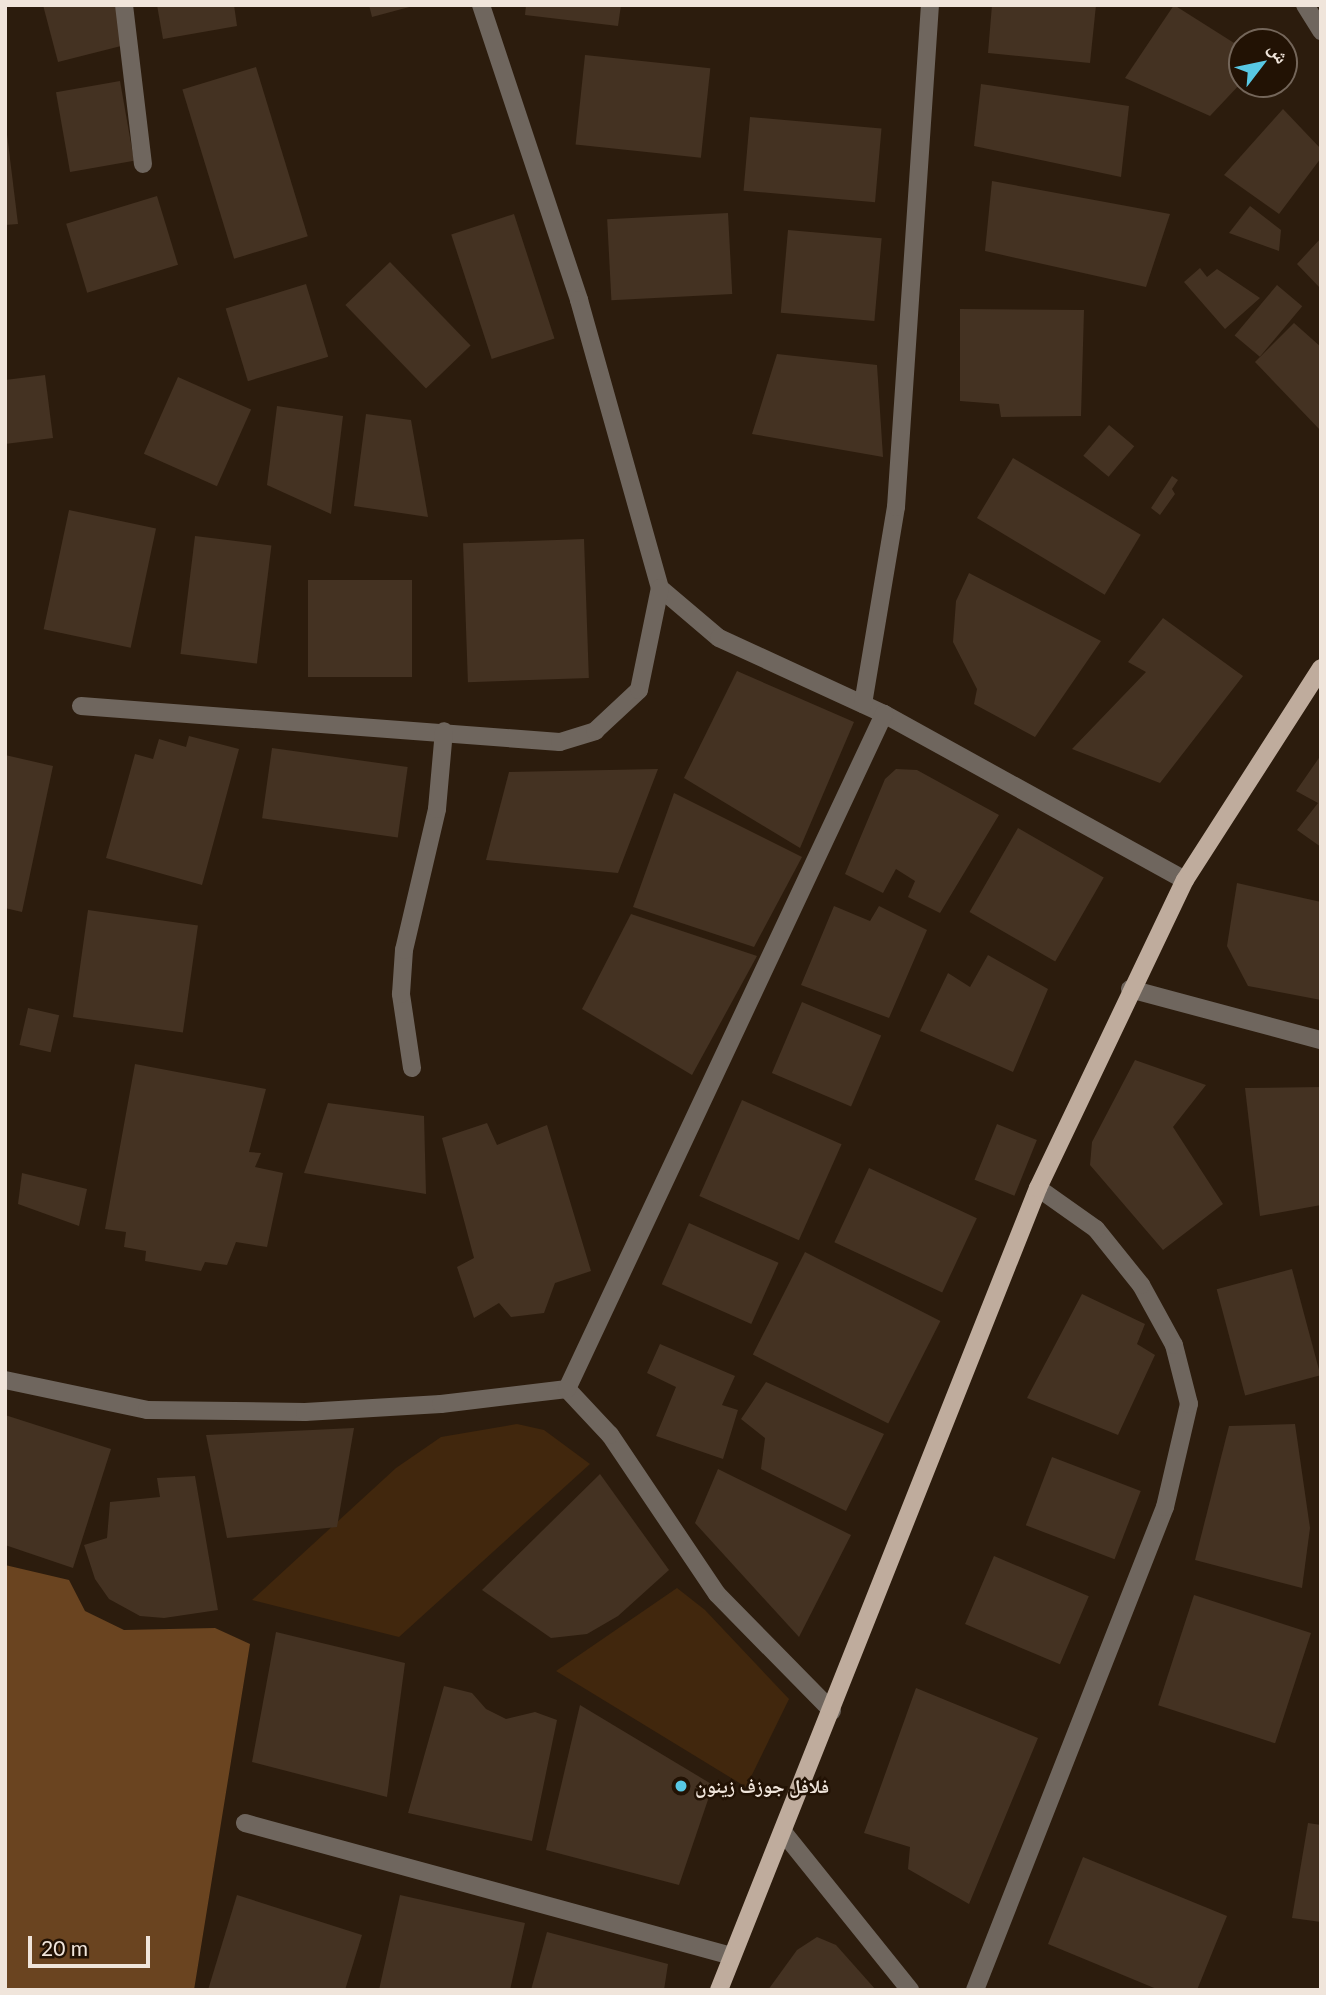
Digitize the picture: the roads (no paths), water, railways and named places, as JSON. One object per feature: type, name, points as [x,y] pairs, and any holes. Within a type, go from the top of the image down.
[{"type":"main road","points":[[719,1990],[1038,1188],[1130,989],[1185,880],[1321,668]]},
{"type":"street","points":[[124,5],[143,164]]},
{"type":"street","points":[[81,706],[444,731],[541,742],[595,731],[639,690],[647,667],[660,587],[579,300],[481,5]]},
{"type":"street","points":[[863,704],[896,507],[930,5]]},
{"type":"street","points":[[1306,5],[1321,31]]},
{"type":"street","points":[[660,587],[719,638],[884,713],[1185,880]]},
{"type":"street","points":[[567,1389],[884,713]]},
{"type":"street","points":[[412,1068],[401,994],[404,950],[437,810],[444,731]]},
{"type":"street","points":[[1130,989],[1321,1040]]},
{"type":"street","points":[[975,1990],[1164,1507],[1189,1404],[1174,1345],[1141,1285],[1096,1229],[1038,1188]]},
{"type":"street","points":[[5,1380],[112,1404],[174,1410],[332,1411],[441,1404],[567,1389]]},
{"type":"street","points":[[567,1389],[610,1436],[717,1594],[832,1711]]},
{"type":"street","points":[[245,1824],[732,1956]]},
{"type":"street","points":[[783,1832],[910,1990]]},
{"type":"place","name":"فلافل جوزف زينون","points":[[681,1786]]}]
